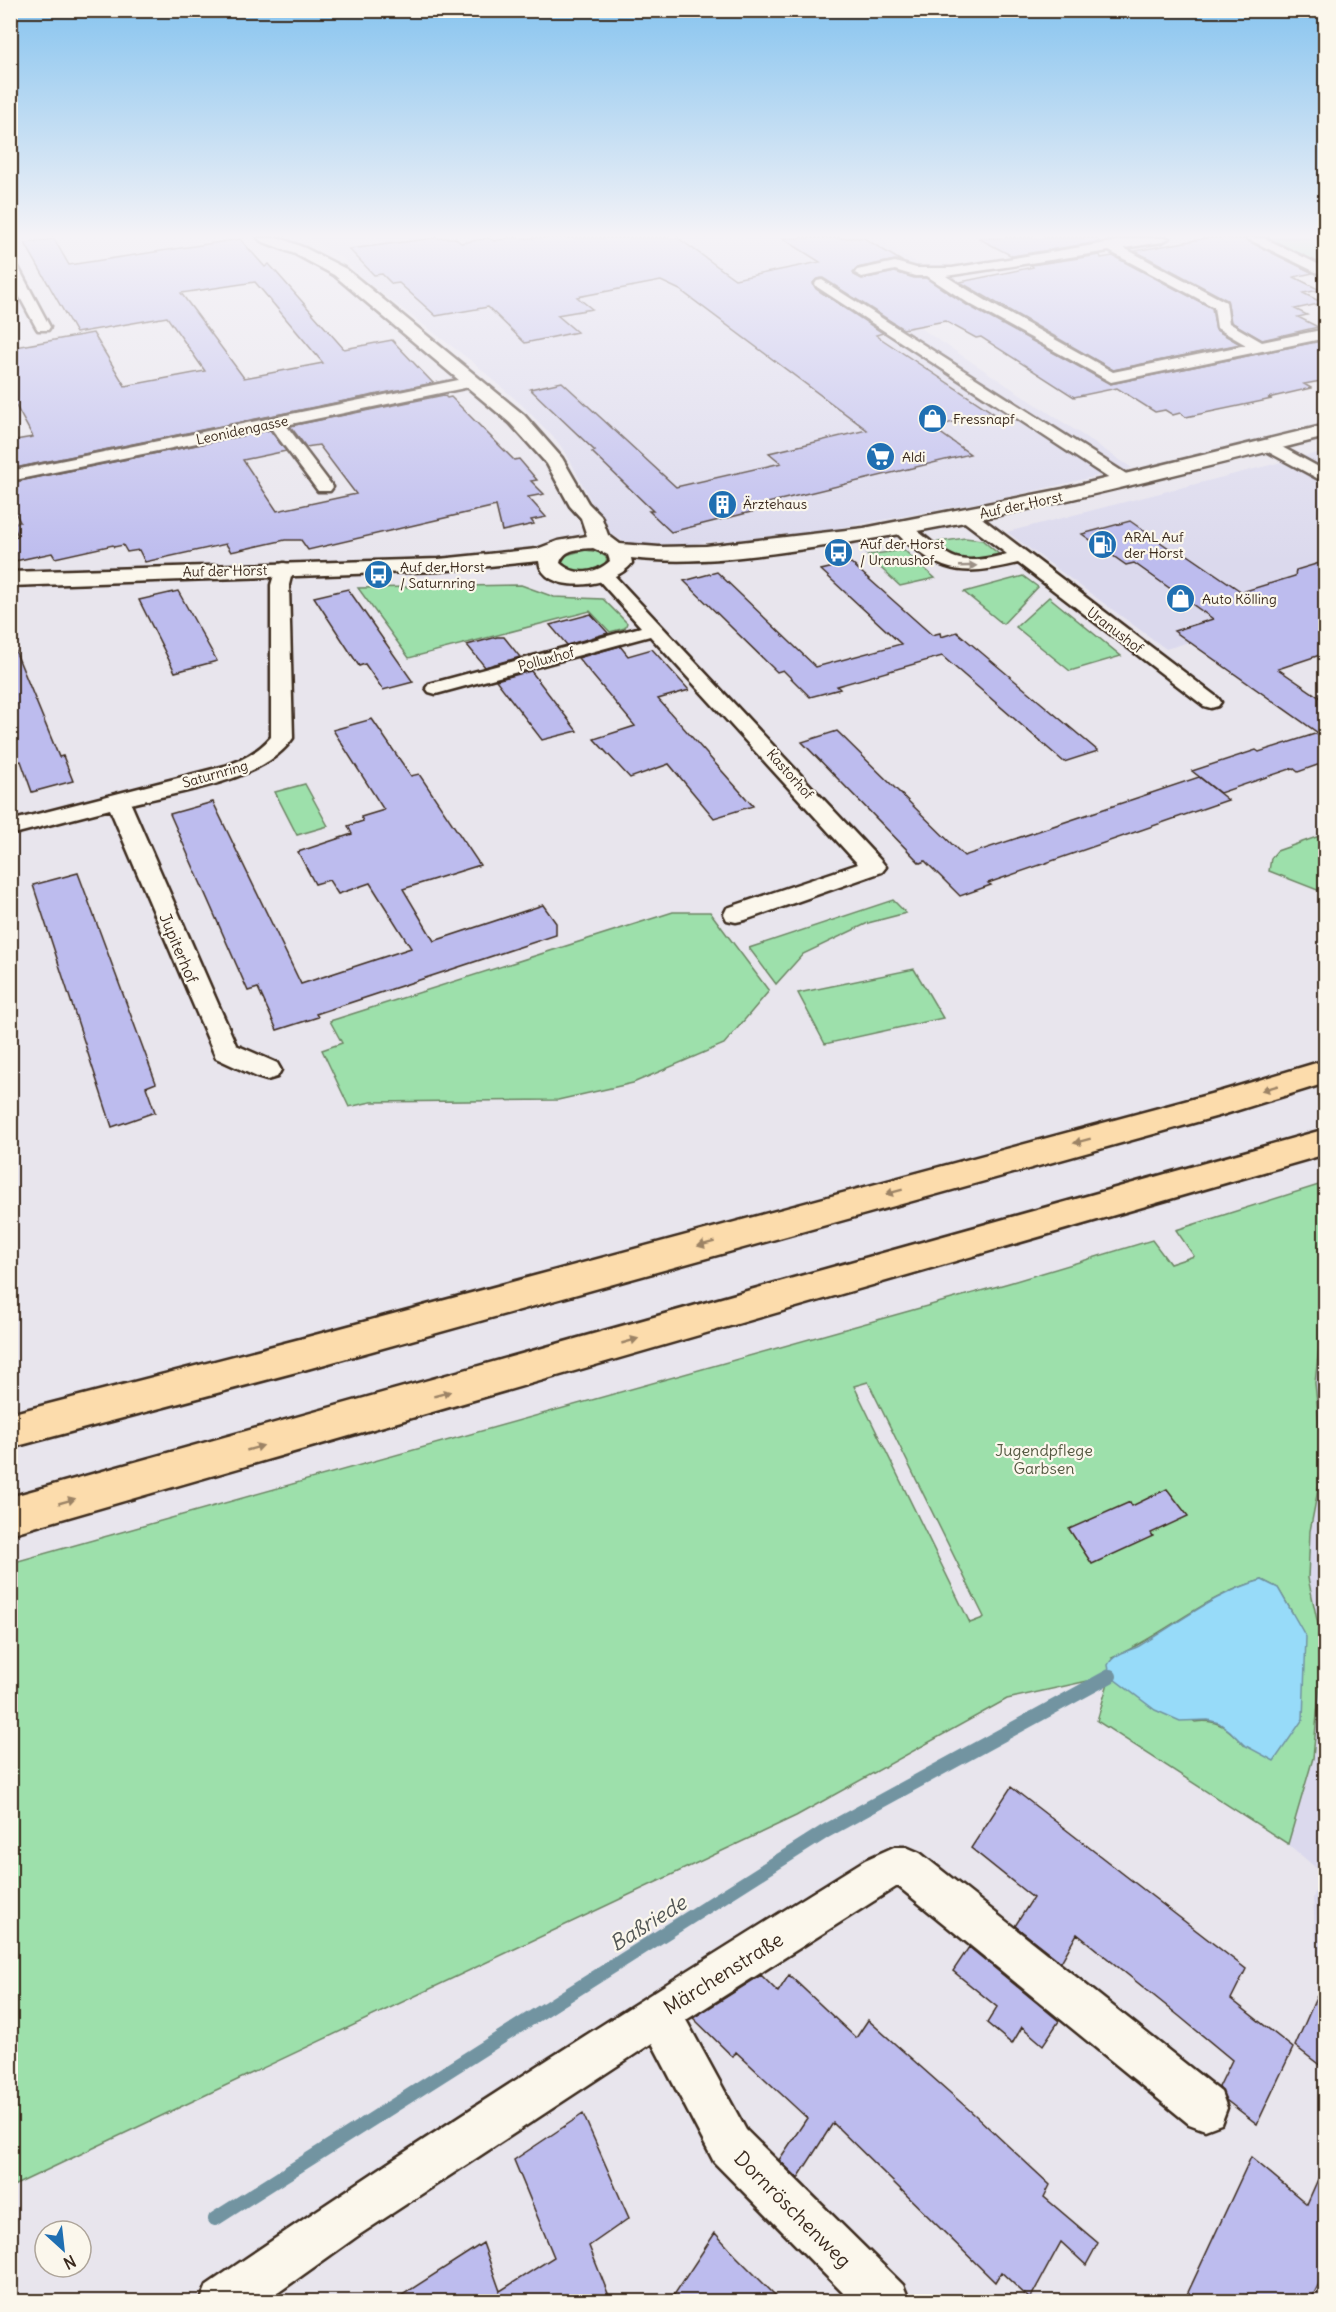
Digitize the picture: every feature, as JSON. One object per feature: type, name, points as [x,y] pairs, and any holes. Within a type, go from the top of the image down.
[{"type":"highway","points":[[10,1431],[1188,1112],[1326,1071]]},
{"type":"highway","points":[[10,1516],[1326,1141]]},
{"type":"street","points":[[429,346],[517,419],[541,445],[565,477],[580,506],[591,516],[598,537],[610,560]]},
{"type":"street","points":[[917,346],[1125,481]]},
{"type":"street","points":[[1057,346],[1111,377],[1260,346]]},
{"type":"street","name":"Leonidengasse","points":[[10,476],[473,382]]},
{"type":"street","points":[[276,423],[324,487]]},
{"type":"street","name":"Auf der Horst","points":[[610,560],[828,540],[902,528],[968,516],[1125,481],[1326,431]]},
{"type":"street","points":[[1269,445],[1326,478]]},
{"type":"street","points":[[558,555],[572,538],[574,517],[580,506]]},
{"type":"street","name":"Uranushof","points":[[968,516],[1211,702]]},
{"type":"street","points":[[902,528],[934,556],[951,565],[972,567],[1020,557]]},
{"type":"street","points":[[558,555],[593,542],[610,560]]},
{"type":"street","points":[[558,555],[577,578],[610,560]]},
{"type":"street","name":"Auf der Horst","points":[[10,579],[439,565],[558,555]]},
{"type":"street","name":"Kastorhof","points":[[610,560],[656,630],[874,867],[736,914]]},
{"type":"street","name":"Saturnring","points":[[10,828],[233,771],[257,762],[271,752],[282,738],[280,585],[284,569]]},
{"type":"street","name":"Polluxhof","points":[[436,688],[656,630]]},
{"type":"street","name":"Jupiterhof","points":[[118,801],[225,1051],[267,1070]]},
{"type":"street","name":"Märchenstraße","points":[[224,2301],[344,2219],[659,2013],[879,1874],[894,1867],[906,1867],[1205,2108]]},
{"type":"street","name":"Dornröschenweg","points":[[659,2013],[730,2146],[886,2301]]},
{"type":"shaded area","points":[[451,346],[947,346],[1132,468],[1008,497],[823,531],[689,544],[628,544],[606,531],[571,462],[558,442],[522,405]]},
{"type":"shaded area","points":[[1325,451],[1325,641],[1284,613],[1166,649],[1007,532]]},
{"type":"shaded area","points":[[1325,1285],[1325,2004],[1319,1996],[1313,1898],[1322,1873],[1288,1844],[1313,1758],[1321,1672],[1322,1643],[1308,1578],[1310,1531],[1323,1464],[1315,1383]]},
{"type":"green space","points":[[965,538],[982,540],[1001,556],[980,561],[965,560],[950,555],[932,543]]},
{"type":"green space","points":[[585,550],[599,552],[607,558],[605,565],[594,571],[576,572],[562,562],[566,555]]},
{"type":"green space","points":[[904,550],[935,578],[900,586],[867,555]]},
{"type":"green space","points":[[1023,576],[1038,587],[1003,624],[964,592]]},
{"type":"green space","points":[[521,585],[554,597],[603,599],[627,623],[625,628],[610,632],[590,611],[409,658],[358,588]]},
{"type":"green space","points":[[1049,597],[1121,656],[1070,671],[1016,627]]},
{"type":"green space","points":[[305,784],[328,826],[297,835],[275,792]]},
{"type":"green space","points":[[1325,834],[1325,893],[1269,871],[1271,858],[1277,851]]},
{"type":"green space","points":[[893,900],[906,913],[868,923],[803,954],[776,984],[749,948]]},
{"type":"green space","points":[[673,912],[710,912],[769,991],[724,1044],[633,1083],[558,1100],[371,1102],[349,1107],[322,1050],[342,1043],[330,1021]]},
{"type":"green space","points":[[914,969],[943,1018],[825,1044],[798,993]]},
{"type":"green space","name":"Jugendpflege Garbsen","points":[[1325,1183],[1326,1285],[1315,1383],[1323,1464],[1310,1531],[1308,1578],[1322,1643],[1321,1672],[1313,1758],[1288,1844],[1097,1721],[1110,1676],[1007,1699],[796,1816],[11,2187],[11,1563],[1009,1283],[1152,1240],[1170,1264],[1194,1256],[1176,1230]],"holes":[[[868,1382],[984,1617],[983,1618],[970,1623],[854,1386]],[[1262,1580],[1278,1588],[1292,1612],[1244,1745],[1217,1723],[1195,1722],[1112,1658],[1223,1595]]]},
{"type":"water","points":[[1262,1580],[1278,1588],[1306,1637],[1303,1719],[1274,1761],[1244,1745],[1219,1723],[1208,1720],[1180,1721],[1155,1710],[1110,1676],[1108,1665],[1117,1655],[1139,1646],[1213,1600]]},
{"type":"building","points":[[22,346],[101,346],[125,386],[205,371],[187,346],[220,346],[244,378],[323,363],[309,346],[341,346],[344,349],[361,346],[398,346],[433,383],[10,469],[10,441],[33,437],[10,395],[10,348]]},
{"type":"building","points":[[755,346],[892,346],[993,413],[932,427],[970,454],[755,506],[759,510],[671,532],[649,511],[653,511],[592,452],[595,451],[530,389],[562,382],[676,487],[781,463],[769,453],[867,430]]},
{"type":"building","points":[[995,346],[1041,346],[1110,384],[1297,346],[1326,346],[1326,380],[1304,384],[1311,388],[1268,398],[1272,399],[1186,417],[1180,413],[1173,415],[1165,410],[1155,412],[1117,388],[1074,397]]},
{"type":"building","points":[[1071,346],[1231,346],[1113,370]]},
{"type":"building","points":[[444,395],[447,398],[451,397],[514,460],[519,459],[537,480],[531,481],[544,494],[528,497],[546,517],[531,520],[534,524],[502,531],[496,506],[308,550],[301,540],[285,540],[231,552],[226,544],[145,562],[139,550],[127,552],[123,545],[114,547],[113,545],[55,558],[52,553],[10,562],[10,538],[18,536],[12,523],[20,522],[10,502],[10,483],[270,430],[286,451],[243,460],[277,511],[356,494],[319,445],[306,447],[290,426]]},
{"type":"building","points":[[1130,521],[1176,553],[1182,551],[1242,592],[1295,576],[1296,570],[1326,561],[1326,653],[1278,669],[1326,702],[1326,762],[1298,772],[1293,768],[1220,793],[1192,771],[1318,733],[1174,631],[1213,619],[1134,563],[1126,565],[1082,534]]},
{"type":"building","points":[[851,563],[932,635],[940,633],[941,637],[957,632],[1098,751],[1064,762],[942,656],[837,686],[840,689],[810,697],[783,670],[777,672],[684,581],[717,572],[816,667],[901,644],[821,570]]},
{"type":"building","points":[[348,589],[413,682],[383,690],[365,664],[359,666],[314,597]]},
{"type":"building","points":[[178,591],[217,661],[175,672],[139,600]]},
{"type":"building","points":[[591,614],[608,633],[567,645],[550,625]]},
{"type":"building","points":[[504,637],[520,657],[485,667],[467,645]]},
{"type":"building","points":[[10,638],[59,757],[63,756],[73,781],[32,792],[21,761],[16,762],[10,747]]},
{"type":"building","points":[[620,646],[628,656],[652,649],[689,690],[658,699],[753,806],[714,818],[669,764],[630,778],[594,739],[635,726],[578,658]]},
{"type":"building","points":[[531,671],[577,731],[542,740],[496,680]]},
{"type":"building","points":[[372,719],[411,776],[419,774],[480,865],[403,889],[434,941],[543,905],[556,923],[556,935],[316,1014],[318,1017],[277,1030],[258,988],[248,991],[170,814],[213,802],[301,984],[411,948],[370,883],[338,894],[329,880],[315,884],[298,852],[352,834],[348,826],[363,821],[361,817],[384,810],[333,730]]},
{"type":"building","points":[[837,731],[964,856],[1199,777],[1228,800],[988,883],[991,885],[960,896],[925,861],[920,863],[802,742]]},
{"type":"building","points":[[78,873],[156,1083],[146,1087],[155,1112],[112,1127],[33,885]]},
{"type":"building","points":[[1167,1489],[1188,1516],[1151,1533],[1153,1536],[1092,1564],[1069,1529],[1130,1502],[1132,1506]]},
{"type":"building","points":[[1011,1787],[1246,1969],[1231,1999],[1293,2048],[1257,2124],[1226,2100],[1219,2087],[1232,2060],[1179,2016],[1077,1934],[1061,1962],[1015,1926],[1033,1898],[971,1848]]},
{"type":"building","points":[[969,1947],[1059,2021],[1043,2045],[1022,2027],[1012,2044],[987,2023],[997,2007],[953,1971]]},
{"type":"building","points":[[761,1975],[778,1992],[789,1975],[856,2038],[868,2020],[975,2115],[1050,2185],[1044,2197],[1098,2243],[1086,2265],[1061,2242],[1030,2299],[1001,2272],[995,2282],[833,2123],[798,2178],[779,2160],[807,2118],[736,2052],[733,2057],[693,2018]]},
{"type":"building","points":[[1326,1975],[1326,2070],[1295,2046]]},
{"type":"building","points":[[583,2114],[629,2218],[589,2246],[611,2301],[393,2301],[483,2243],[500,2291],[554,2257],[514,2160]]},
{"type":"building","points":[[1251,2157],[1307,2204],[1326,2161],[1326,2269],[1323,2276],[1310,2301],[1184,2301]]},
{"type":"building","points":[[715,2233],[736,2256],[781,2301],[670,2301]]},
{"type":"waterway","name":"Baßriede","points":[[215,2219],[826,1831],[1110,1676]]},
{"type":"place","name":"Fressnapf","points":[[932,419]]},
{"type":"place","name":"Aldi","points":[[881,457]]},
{"type":"place","name":"Ärztehaus","points":[[722,504]]},
{"type":"place","name":"ARAL Auf der Horst","points":[[1103,545]]},
{"type":"place","name":"Auf der Horst / Uranushof","points":[[839,552]]},
{"type":"place","name":"Auf der Horst / Saturnring","points":[[379,575]]},
{"type":"place","name":"Auto Kölling","points":[[1181,599]]}]
